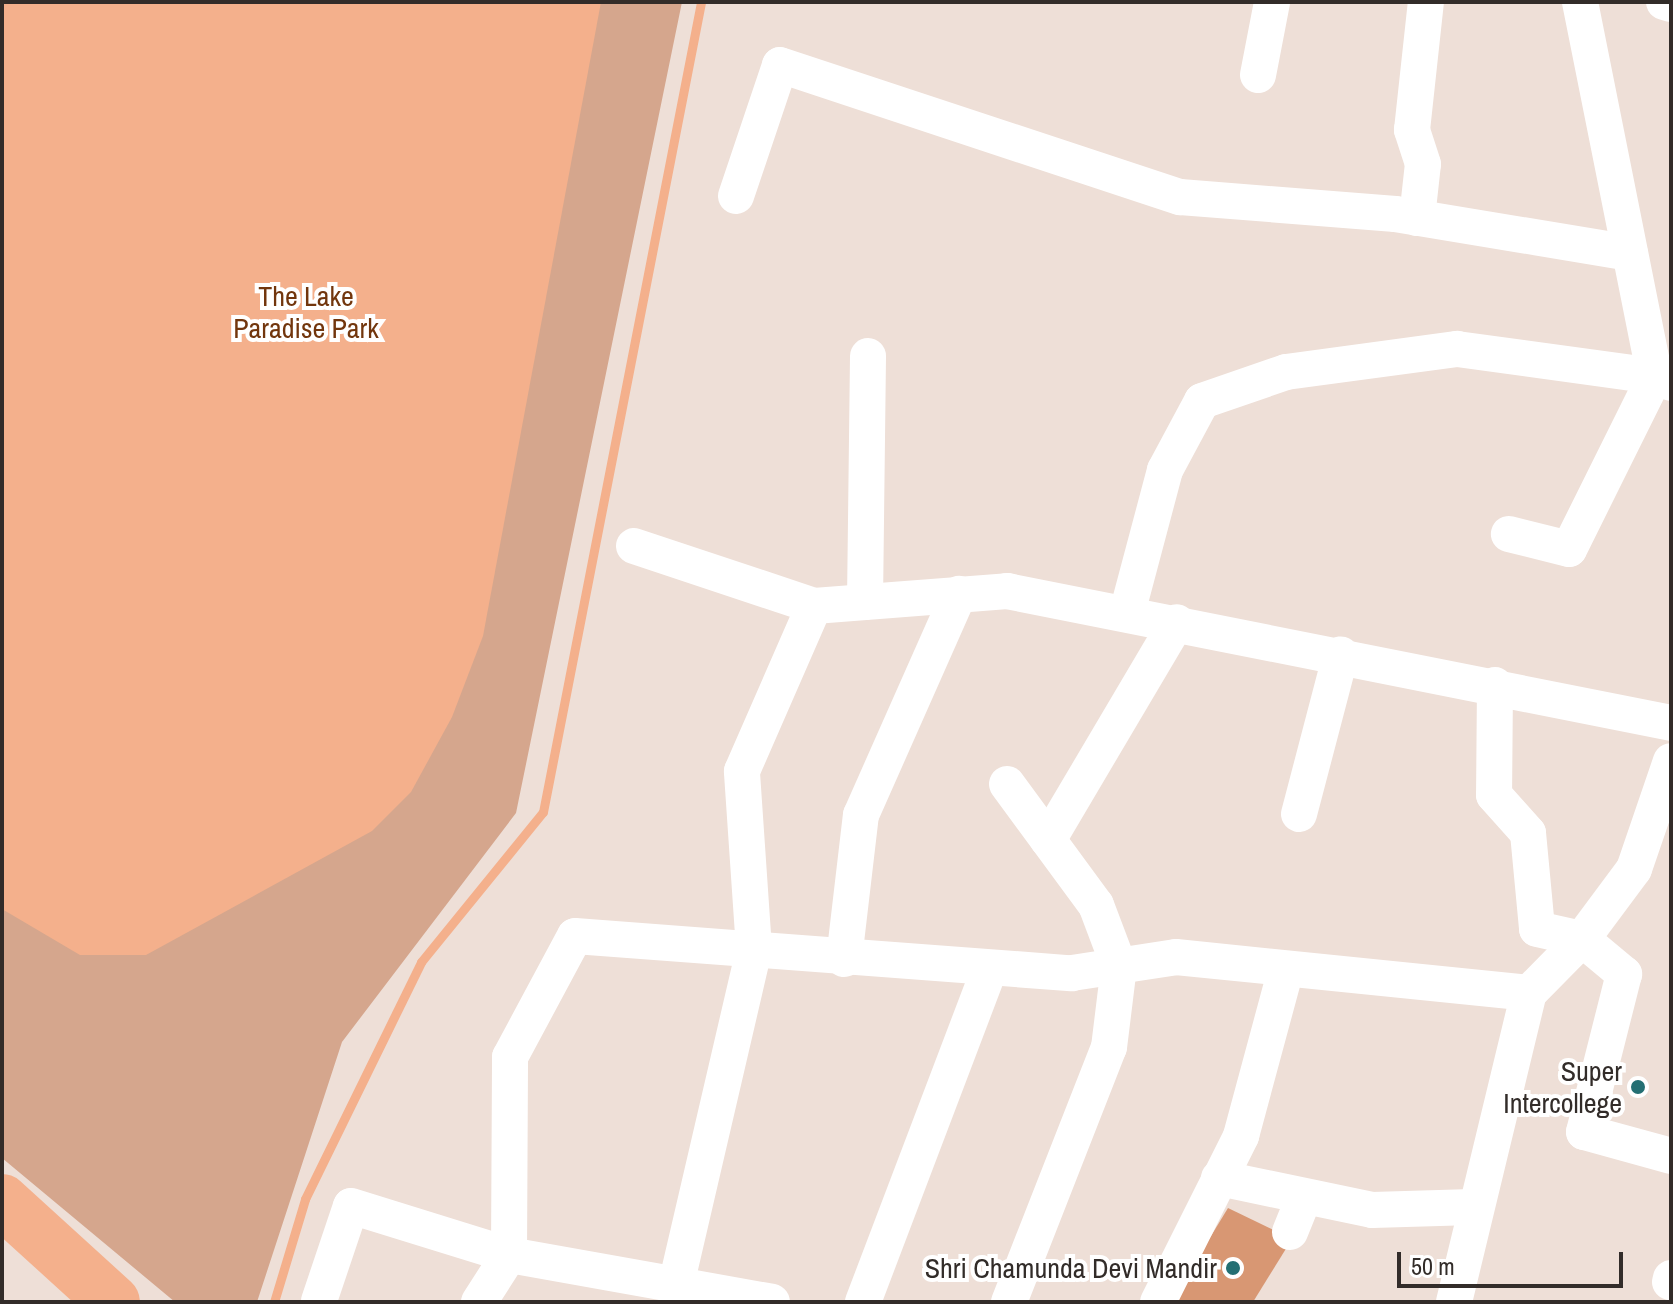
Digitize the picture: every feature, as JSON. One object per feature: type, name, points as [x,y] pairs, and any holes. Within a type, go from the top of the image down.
[{"type":"street","points":[[1258,75],[1272,2]]},
{"type":"street","points":[[1417,218],[1423,164],[1412,130],[1426,2]]},
{"type":"street","points":[[1509,534],[1569,549],[1663,380],[1630,253],[1580,2]]},
{"type":"street","points":[[1664,2],[1671,4]]},
{"type":"street","points":[[736,196],[780,65],[1180,197],[1417,218],[1630,253]]},
{"type":"street","points":[[1127,613],[1165,470],[1202,401],[1286,372],[1457,349],[1663,380]]},
{"type":"street","points":[[865,602],[868,356]]},
{"type":"street","points":[[634,546],[814,606],[1007,591],[1341,654],[1671,723]]},
{"type":"street","points":[[844,959],[861,815],[959,594]]},
{"type":"street","points":[[676,1285],[754,949],[742,771],[814,606]]},
{"type":"street","points":[[1048,840],[1177,622]]},
{"type":"street","points":[[1299,814],[1341,654]]},
{"type":"street","points":[[1495,685],[1494,795],[1528,833],[1537,929],[1582,939],[1624,974],[1584,1132],[1671,1156]]},
{"type":"street","points":[[1454,1302],[1473,1207],[1529,993],[1582,939],[1634,869],[1671,761]]},
{"type":"street","points":[[1007,784],[1096,905],[1119,966],[1109,1047],[1009,1302]]},
{"type":"street","points":[[479,1302],[509,1255],[510,1057],[575,936],[989,970],[1072,973],[1176,957],[1529,993]]},
{"type":"street","points":[[1158,1302],[1241,1136],[1286,969]]},
{"type":"street","points":[[863,1302],[989,970]]},
{"type":"street","points":[[1219,1178],[1372,1210],[1473,1207]]},
{"type":"street","points":[[1290,1232],[1304,1198]]},
{"type":"street","points":[[319,1301],[351,1206],[509,1255],[772,1302]]},
{"type":"green space","name":"The Lake Paradise Park","points":[[2,2],[682,2],[516,813],[342,1042],[257,1302],[175,1302],[2,1158]]},
{"type":"shaded area","name":"The Lake Paradise Park","points":[[2,2],[601,2],[483,636],[452,717],[411,792],[372,831],[146,955],[80,955],[2,909]]},
{"type":"building","name":"Shri Chamunda Devi Mandir","points":[[1228,1208],[1292,1239],[1253,1302],[1183,1302],[1174,1297]]},
{"type":"waterway","points":[[274,1302],[305,1199],[421,962],[543,812],[701,2]]},
{"type":"waterway","points":[[2,1201],[113,1302]]},
{"type":"place","name":"Super Intercollege","points":[[1638,1087]]},
{"type":"place","name":"Shri Chamunda Devi Mandir","points":[[1233,1268]]}]
